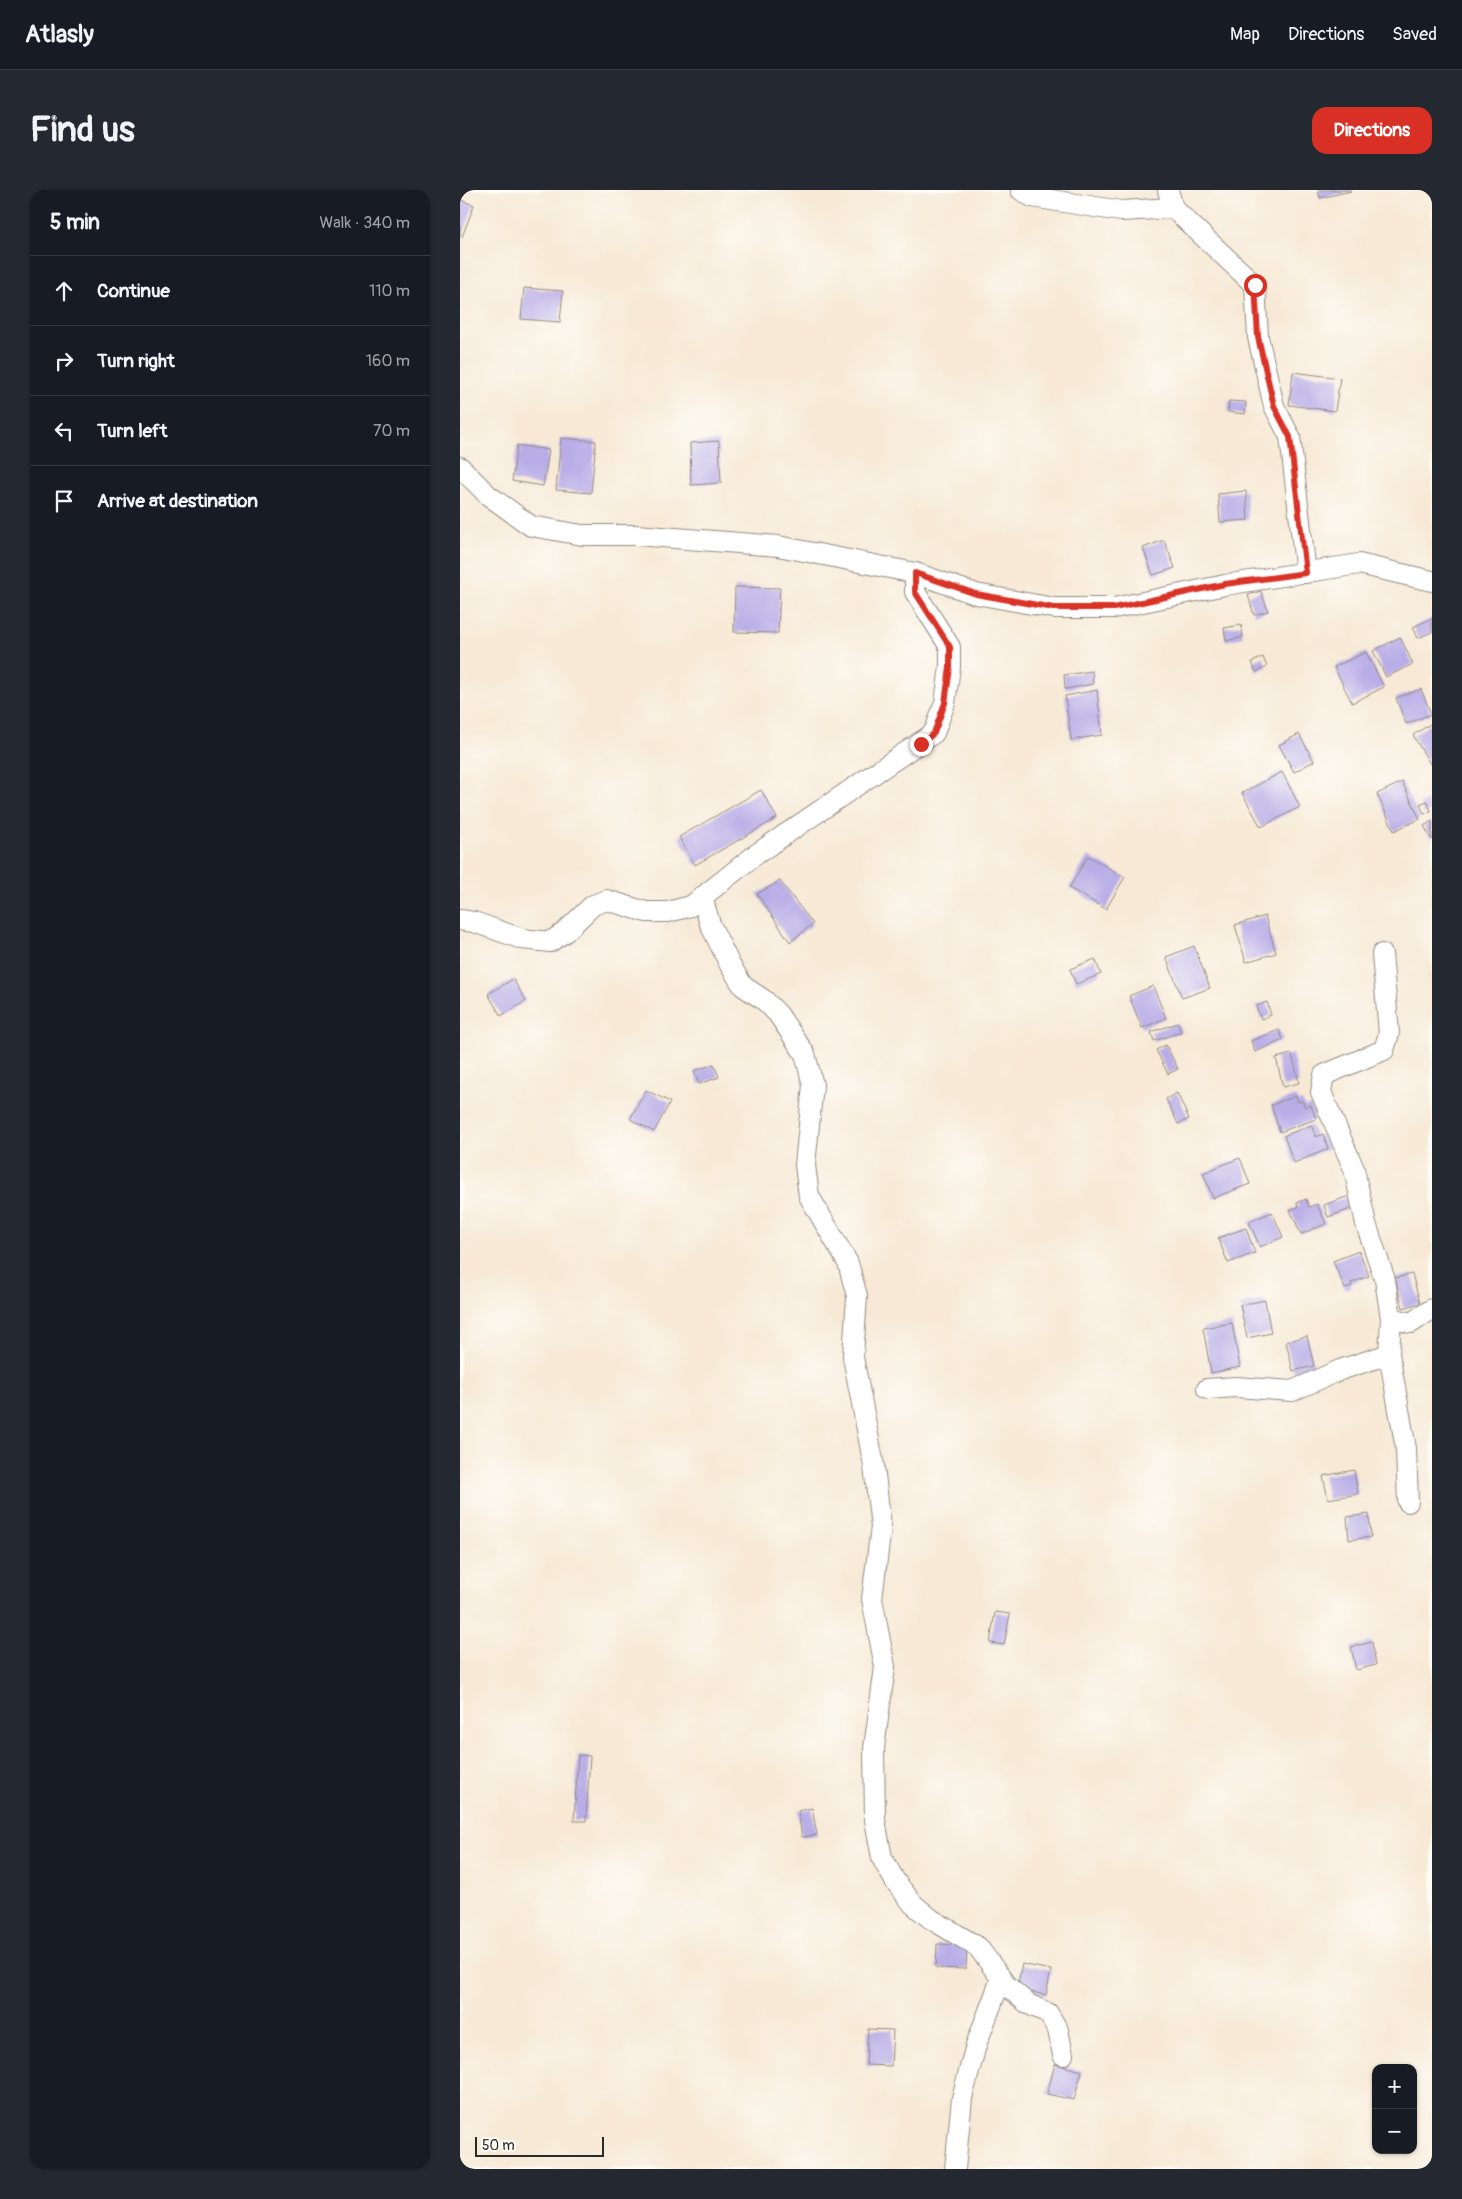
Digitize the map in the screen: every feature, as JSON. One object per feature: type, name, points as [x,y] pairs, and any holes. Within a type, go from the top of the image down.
[{"type":"street","points":[[1021,190],[1032,196],[1121,211],[1170,199],[1255,285],[1258,337],[1274,406],[1290,437],[1306,573]]},
{"type":"street","points":[[460,467],[488,495],[532,526],[582,535],[636,535],[778,546],[915,573],[976,594],[1054,608],[1114,608],[1225,584],[1360,564],[1432,581]]},
{"type":"street","points":[[460,920],[474,922],[522,939],[550,942],[565,932],[594,905],[607,900],[646,912],[668,912],[691,906],[755,855],[934,733],[945,703],[950,667],[950,647],[915,592],[915,573]]},
{"type":"street","points":[[702,897],[710,924],[730,966],[743,986],[764,1000],[778,1014],[805,1054],[813,1085],[805,1165],[809,1196],[848,1263],[857,1296],[854,1357],[874,1466],[881,1527],[872,1599],[886,1667],[874,1748],[875,1820],[882,1858],[895,1882],[913,1904],[931,1919],[978,1947],[1001,1979],[1028,2004],[1048,2013],[1058,2030],[1063,2055]]},
{"type":"street","points":[[1382,954],[1389,1033],[1384,1050],[1324,1075],[1321,1092],[1354,1169],[1366,1224],[1385,1280],[1391,1318],[1389,1354],[1406,1449],[1408,1502]]},
{"type":"street","points":[[1391,1318],[1411,1323],[1432,1309]]},
{"type":"street","points":[[1206,1389],[1236,1387],[1292,1391],[1340,1370],[1389,1354]]},
{"type":"street","points":[[955,2169],[962,2098],[976,2045],[1001,1979]]},
{"type":"building","points":[[1318,190],[1351,190],[1351,191],[1320,198]]},
{"type":"building","points":[[460,200],[474,205],[462,237],[460,236]]},
{"type":"building","points":[[524,288],[563,291],[560,322],[521,319]]},
{"type":"building","points":[[1293,372],[1340,378],[1335,411],[1289,405]]},
{"type":"building","points":[[1229,401],[1246,402],[1245,414],[1228,412]]},
{"type":"building","points":[[561,438],[596,441],[591,493],[556,490]]},
{"type":"building","points":[[719,441],[721,483],[691,485],[690,443]]},
{"type":"building","points":[[517,445],[549,450],[543,486],[512,481]]},
{"type":"building","points":[[1246,491],[1248,520],[1220,522],[1218,494]]},
{"type":"building","points":[[1164,540],[1175,568],[1153,575],[1143,548]]},
{"type":"building","points":[[735,587],[780,588],[778,633],[734,632]]},
{"type":"building","points":[[1261,591],[1268,611],[1254,615],[1248,595]]},
{"type":"building","points":[[1432,618],[1432,632],[1418,638],[1413,627]]},
{"type":"building","points":[[1241,625],[1243,637],[1226,641],[1224,628]]},
{"type":"building","points":[[1400,637],[1413,664],[1386,677],[1373,651]]},
{"type":"building","points":[[1366,652],[1384,687],[1352,703],[1334,667]]},
{"type":"building","points":[[1263,657],[1267,667],[1256,672],[1252,662]]},
{"type":"building","points":[[1092,671],[1093,684],[1065,689],[1064,675]]},
{"type":"building","points":[[1421,689],[1431,714],[1406,724],[1396,698]]},
{"type":"building","points":[[1097,690],[1102,735],[1071,740],[1065,696]]},
{"type":"building","points":[[1432,723],[1432,762],[1430,764],[1413,735]]},
{"type":"building","points":[[1299,734],[1314,761],[1294,772],[1279,745]]},
{"type":"building","points":[[1282,772],[1300,807],[1261,827],[1242,793]]},
{"type":"building","points":[[1402,782],[1420,819],[1394,831],[1377,794]]},
{"type":"building","points":[[761,790],[777,818],[695,865],[679,837]]},
{"type":"building","points":[[1427,801],[1431,811],[1424,814],[1420,804]]},
{"type":"building","points":[[1432,821],[1432,840],[1424,826]]},
{"type":"building","points":[[1088,856],[1125,877],[1106,909],[1069,888]]},
{"type":"building","points":[[780,881],[813,924],[790,942],[757,894]]},
{"type":"building","points":[[1265,916],[1276,953],[1246,962],[1235,925]]},
{"type":"building","points":[[1194,946],[1210,988],[1182,998],[1166,957]]},
{"type":"building","points":[[1095,959],[1101,974],[1076,984],[1070,969]]},
{"type":"building","points":[[513,979],[526,1001],[501,1016],[488,994]]},
{"type":"building","points":[[1153,986],[1166,1018],[1142,1028],[1129,996]]},
{"type":"building","points":[[1267,1002],[1271,1015],[1261,1019],[1256,1006]]},
{"type":"building","points":[[1178,1023],[1181,1032],[1154,1041],[1151,1032]]},
{"type":"building","points":[[1279,1030],[1283,1040],[1255,1052],[1251,1041]]},
{"type":"building","points":[[1166,1045],[1178,1069],[1168,1074],[1156,1050]]},
{"type":"building","points":[[1292,1054],[1299,1083],[1283,1087],[1276,1058]]},
{"type":"building","points":[[714,1064],[719,1077],[699,1084],[694,1071]]},
{"type":"building","points":[[646,1090],[670,1102],[654,1132],[630,1119]]},
{"type":"building","points":[[1177,1093],[1189,1119],[1178,1124],[1166,1099]]},
{"type":"building","points":[[1296,1096],[1298,1102],[1302,1101],[1305,1107],[1311,1105],[1316,1119],[1280,1132],[1271,1105]]},
{"type":"building","points":[[1311,1125],[1316,1137],[1323,1134],[1328,1149],[1294,1163],[1284,1136]]},
{"type":"building","points":[[1240,1158],[1250,1184],[1213,1198],[1203,1173]]},
{"type":"building","points":[[1352,1195],[1356,1207],[1328,1217],[1324,1205]]},
{"type":"building","points":[[1306,1199],[1309,1207],[1317,1204],[1326,1224],[1301,1234],[1290,1210],[1298,1207],[1297,1203]]},
{"type":"building","points":[[1272,1212],[1283,1237],[1260,1247],[1249,1222]]},
{"type":"building","points":[[1246,1228],[1255,1253],[1228,1263],[1218,1238]]},
{"type":"building","points":[[1359,1251],[1369,1276],[1351,1283],[1352,1286],[1345,1289],[1333,1261]]},
{"type":"building","points":[[1412,1274],[1420,1303],[1403,1308],[1395,1278]]},
{"type":"building","points":[[1265,1300],[1271,1333],[1247,1338],[1240,1305]]},
{"type":"building","points":[[1232,1323],[1240,1367],[1211,1373],[1203,1328]]},
{"type":"building","points":[[1307,1336],[1314,1366],[1293,1371],[1286,1342]]},
{"type":"building","points":[[1354,1470],[1358,1494],[1328,1499],[1323,1476]]},
{"type":"building","points":[[1369,1514],[1371,1537],[1349,1540],[1347,1517]]},
{"type":"building","points":[[995,1612],[1010,1614],[1004,1645],[990,1643]]},
{"type":"building","points":[[1372,1642],[1376,1665],[1356,1670],[1351,1647]]},
{"type":"building","points":[[578,1755],[590,1756],[586,1821],[574,1821]]},
{"type":"building","points":[[812,1808],[817,1835],[802,1837],[798,1811]]},
{"type":"building","points":[[937,1944],[967,1945],[966,1969],[936,1968]]},
{"type":"building","points":[[1022,1964],[1051,1970],[1046,1995],[1017,1989]]},
{"type":"building","points":[[868,2029],[893,2030],[891,2066],[866,2065]]},
{"type":"building","points":[[1055,2064],[1082,2071],[1074,2100],[1047,2094]]},
{"type":"route","points":[[921,744],[934,733],[945,703],[950,667],[950,647],[915,592],[915,573],[976,594],[1054,608],[1114,608],[1225,584],[1306,573],[1290,437],[1274,406],[1258,337],[1255,285]]}]
